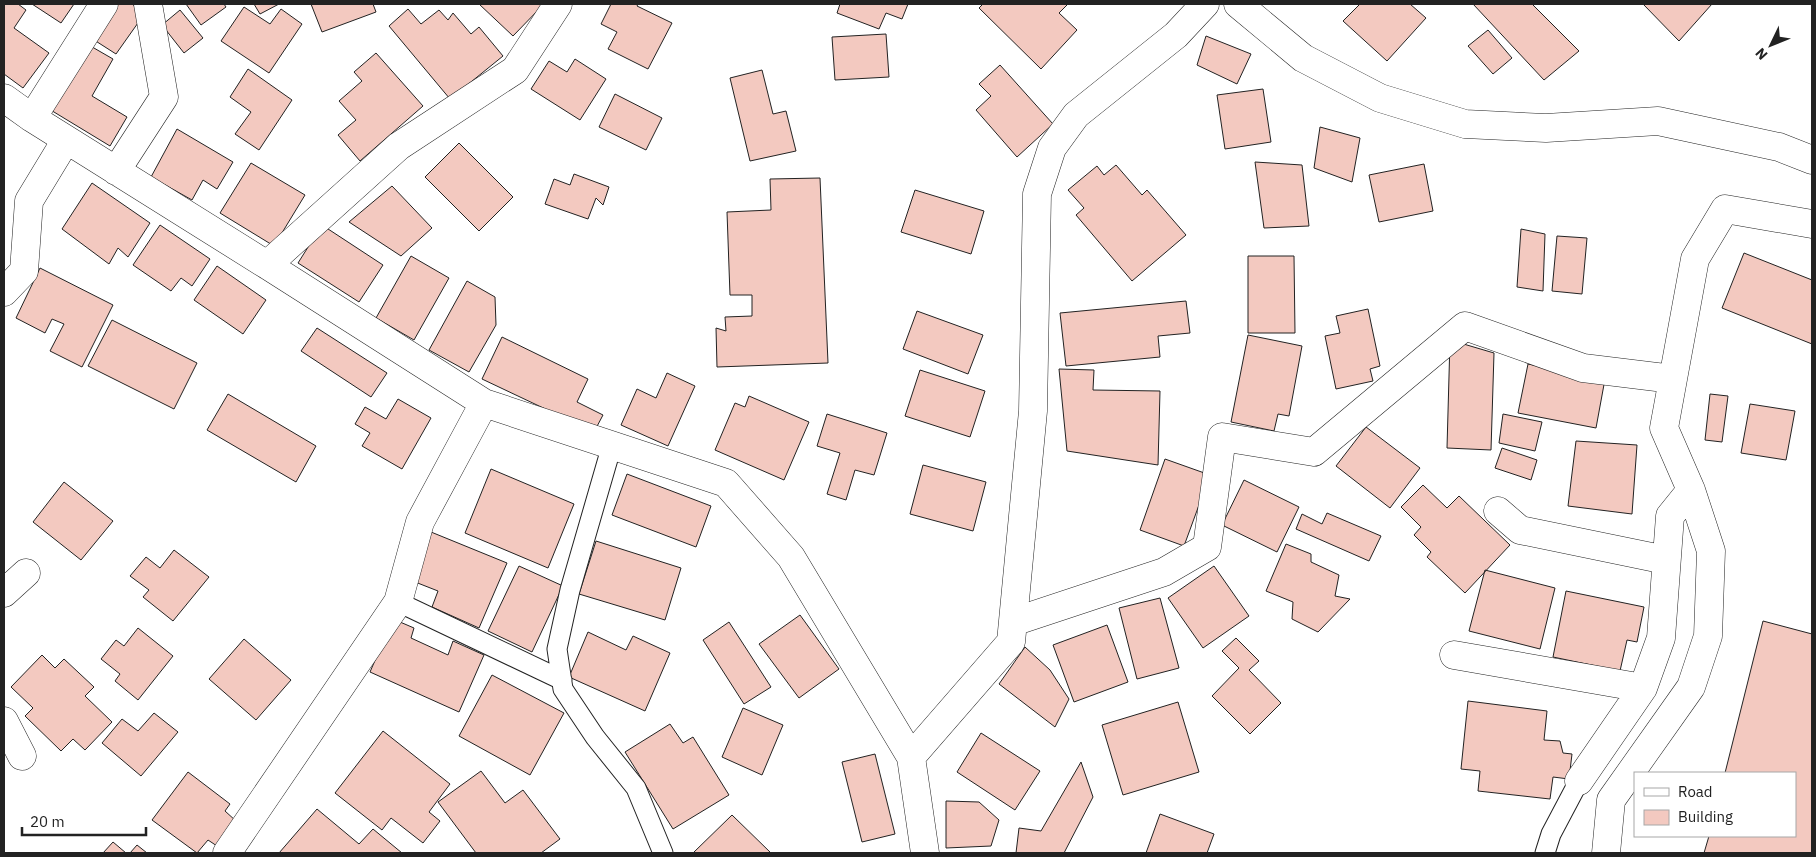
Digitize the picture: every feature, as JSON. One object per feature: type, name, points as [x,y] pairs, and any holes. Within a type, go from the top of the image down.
[{"type":"street","points":[[32,118],[104,4]]},
{"type":"street","points":[[116,171],[164,97],[148,4]]},
{"type":"street","points":[[267,265],[399,146],[515,70],[558,4]]},
{"type":"street","points":[[911,757],[1011,642],[1033,411],[1037,194],[1052,148],[1076,115],[1176,35],[1205,4]]},
{"type":"street","points":[[1238,4],[1303,58],[1380,98],[1465,124],[1546,128],[1658,121],[1780,147],[1812,160]]},
{"type":"street","points":[[4,98],[66,140],[484,403],[726,483],[791,558],[911,757],[925,853]]},
{"type":"street","points":[[4,292],[24,271],[29,201],[66,140]]},
{"type":"street","points":[[1606,853],[1611,800],[1692,687],[1708,636],[1711,551],[1691,490],[1664,428],[1695,259],[1725,209],[1812,224]]},
{"type":"street","points":[[1013,622],[1164,572],[1208,547],[1222,437],[1314,452],[1465,326],[1583,368],[1673,379]]},
{"type":"street","points":[[227,853],[398,602],[420,522],[484,403]]},
{"type":"street","points":[[1579,781],[1643,688],[1661,638],[1670,516],[1691,490]]},
{"type":"street","points":[[1498,511],[1520,530],[1666,560]]},
{"type":"street","points":[[4,593],[26,573]]},
{"type":"street","points":[[1454,655],[1643,688]]},
{"type":"street","points":[[4,721],[22,756]]},
{"type":"lane","points":[[612,446],[570,590],[557,649],[563,689],[595,737],[636,788],[664,853]]},
{"type":"lane","points":[[398,602],[562,680]]},
{"type":"lane","points":[[1546,853],[1552,834],[1579,781]]},
{"type":"building","points":[[4,4],[18,4],[26,10],[14,28],[49,53],[23,88],[4,74]]},
{"type":"building","points":[[32,4],[74,4],[61,23]]},
{"type":"building","points":[[115,4],[132,4],[145,13],[116,54],[91,38]]},
{"type":"building","points":[[186,4],[224,4],[226,7],[201,25]]},
{"type":"building","points":[[254,4],[279,4],[260,14]]},
{"type":"building","points":[[311,4],[373,4],[376,12],[322,32]]},
{"type":"building","points":[[479,4],[541,4],[543,5],[513,36]]},
{"type":"building","points":[[611,4],[638,4],[637,6],[672,23],[648,69],[608,49],[617,32],[601,24]]},
{"type":"building","points":[[840,4],[908,4],[902,19],[886,13],[879,29],[837,13]]},
{"type":"building","points":[[983,4],[1068,4],[1059,13],[1077,30],[1041,69],[979,8]]},
{"type":"building","points":[[1360,4],[1410,4],[1426,18],[1387,61],[1343,21]]},
{"type":"building","points":[[1473,4],[1532,4],[1579,51],[1544,80]]},
{"type":"building","points":[[1643,4],[1712,4],[1679,41]]},
{"type":"building","points":[[244,7],[270,24],[281,9],[302,24],[269,73],[221,41]]},
{"type":"building","points":[[408,9],[421,24],[439,10],[448,20],[453,13],[471,34],[479,27],[503,56],[450,99],[389,26]]},
{"type":"building","points":[[180,10],[203,38],[184,53],[162,25]]},
{"type":"building","points":[[1488,30],[1512,58],[1493,74],[1468,46]]},
{"type":"building","points":[[886,34],[889,77],[835,80],[832,37]]},
{"type":"building","points":[[1206,36],[1251,54],[1237,84],[1197,65]]},
{"type":"building","points":[[87,44],[113,59],[92,96],[127,117],[110,146],[49,109]]},
{"type":"building","points":[[376,53],[423,106],[360,161],[338,135],[356,120],[339,101],[362,81],[354,72]]},
{"type":"building","points":[[575,59],[606,79],[580,120],[531,89],[549,61],[567,72]]},
{"type":"building","points":[[1000,65],[1053,124],[1017,157],[976,110],[991,96],[979,84]]},
{"type":"building","points":[[248,69],[292,100],[259,150],[235,134],[251,112],[230,97]]},
{"type":"building","points":[[762,70],[773,114],[786,111],[796,151],[750,161],[730,78]]},
{"type":"building","points":[[1263,89],[1271,142],[1225,149],[1217,95]]},
{"type":"building","points":[[615,94],[662,118],[646,150],[599,127]]},
{"type":"building","points":[[1320,127],[1360,138],[1352,182],[1314,168]]},
{"type":"building","points":[[177,129],[233,162],[217,189],[203,180],[192,200],[151,177]]},
{"type":"building","points":[[459,143],[513,197],[479,231],[425,177]]},
{"type":"building","points":[[1255,162],[1302,165],[1309,226],[1264,228]]},
{"type":"building","points":[[251,163],[305,195],[274,246],[220,213]]},
{"type":"building","points":[[1424,164],[1433,211],[1379,222],[1369,175]]},
{"type":"building","points":[[1116,165],[1142,195],[1147,190],[1186,235],[1132,281],[1076,215],[1084,208],[1068,190],[1097,166],[1104,175]]},
{"type":"building","points":[[574,174],[609,187],[603,205],[596,198],[588,219],[545,204],[554,179],[570,185]]},
{"type":"building","points":[[820,178],[828,363],[717,367],[716,328],[726,331],[725,317],[752,316],[752,295],[730,295],[727,212],[771,210],[770,179]]},
{"type":"building","points":[[92,183],[150,223],[128,257],[118,248],[109,264],[62,229]]},
{"type":"building","points":[[392,186],[432,228],[401,256],[349,222]]},
{"type":"building","points":[[915,190],[984,211],[971,254],[901,232]]},
{"type":"building","points":[[160,225],[210,259],[192,286],[181,278],[171,291],[133,265]]},
{"type":"building","points":[[322,225],[383,265],[359,302],[298,263]]},
{"type":"building","points":[[1521,229],[1545,234],[1543,291],[1517,287]]},
{"type":"building","points":[[1557,236],[1587,238],[1582,294],[1552,291]]},
{"type":"building","points":[[1744,253],[1812,280],[1812,344],[1722,308]]},
{"type":"building","points":[[411,256],[449,278],[414,340],[376,318]]},
{"type":"building","points":[[1248,256],[1294,256],[1295,333],[1248,333]]},
{"type":"building","points":[[217,266],[266,300],[243,334],[194,300]]},
{"type":"building","points":[[40,268],[113,305],[82,367],[50,351],[64,324],[52,319],[45,333],[16,318]]},
{"type":"building","points":[[467,281],[495,297],[496,325],[469,372],[429,350]]},
{"type":"building","points":[[1186,301],[1190,333],[1158,336],[1160,357],[1066,366],[1060,313]]},
{"type":"building","points":[[1368,309],[1380,366],[1370,369],[1373,381],[1336,389],[1325,336],[1340,333],[1336,316]]},
{"type":"building","points":[[917,311],[983,335],[968,374],[903,349]]},
{"type":"building","points":[[112,320],[197,363],[174,409],[88,366]]},
{"type":"building","points":[[317,328],[387,373],[371,397],[301,351]]},
{"type":"building","points":[[1248,335],[1302,346],[1289,416],[1278,414],[1274,431],[1231,422]]},
{"type":"building","points":[[502,337],[588,379],[577,402],[603,415],[594,432],[482,379]]},
{"type":"building","points":[[1450,340],[1494,353],[1491,450],[1447,448]]},
{"type":"building","points":[[1528,364],[1605,379],[1596,428],[1518,413]]},
{"type":"building","points":[[1059,369],[1094,370],[1093,390],[1160,391],[1158,465],[1067,451]]},
{"type":"building","points":[[920,370],[985,391],[970,437],[905,416]]},
{"type":"building","points":[[667,373],[695,386],[668,446],[621,425],[637,389],[656,398]]},
{"type":"building","points":[[228,394],[316,446],[296,482],[207,430]]},
{"type":"building","points":[[1710,394],[1728,396],[1722,442],[1705,440]]},
{"type":"building","points":[[749,396],[809,422],[784,480],[715,450],[735,403],[745,407]]},
{"type":"building","points":[[398,399],[431,418],[402,469],[362,446],[370,433],[355,424],[365,407],[386,419]]},
{"type":"building","points":[[1750,404],[1795,411],[1786,460],[1741,453]]},
{"type":"building","points":[[827,414],[887,433],[874,475],[855,470],[846,500],[827,494],[840,453],[817,446]]},
{"type":"building","points":[[1503,414],[1542,422],[1535,451],[1499,443]]},
{"type":"building","points":[[1366,427],[1420,468],[1390,508],[1336,466]]},
{"type":"building","points":[[1576,441],[1637,445],[1632,514],[1568,506]]},
{"type":"building","points":[[1502,448],[1537,460],[1531,480],[1495,468]]},
{"type":"building","points":[[1165,459],[1210,475],[1184,546],[1140,530]]},
{"type":"building","points":[[923,465],[986,482],[973,531],[910,514]]},
{"type":"building","points":[[491,469],[574,504],[548,568],[465,533]]},
{"type":"building","points":[[627,474],[711,506],[696,547],[612,515]]},
{"type":"building","points":[[1244,480],[1299,507],[1277,552],[1222,525]]},
{"type":"building","points":[[64,482],[113,521],[81,560],[33,522]]},
{"type":"building","points":[[1423,485],[1447,508],[1459,496],[1510,545],[1465,593],[1427,557],[1431,552],[1414,535],[1421,527],[1401,507]]},
{"type":"building","points":[[1327,513],[1381,536],[1369,561],[1296,529],[1302,514],[1322,524]]},
{"type":"building","points":[[431,532],[507,563],[479,628],[432,607],[438,591],[410,580]]},
{"type":"building","points":[[596,541],[681,568],[665,620],[579,594]]},
{"type":"building","points":[[1286,544],[1311,554],[1311,562],[1339,575],[1335,596],[1350,599],[1318,632],[1292,619],[1293,602],[1266,591]]},
{"type":"building","points":[[174,550],[209,577],[173,621],[143,597],[149,590],[130,576],[146,557],[160,568]]},
{"type":"building","points":[[519,566],[563,586],[532,652],[488,631]]},
{"type":"building","points":[[1214,566],[1249,616],[1203,648],[1168,598]]},
{"type":"building","points":[[1485,570],[1555,588],[1540,649],[1469,631]]},
{"type":"building","points":[[1566,591],[1644,607],[1637,642],[1627,640],[1620,671],[1553,657]]},
{"type":"building","points":[[1160,598],[1179,668],[1137,679],[1119,608]]},
{"type":"building","points":[[800,615],[839,669],[799,698],[759,644]]},
{"type":"building","points":[[393,619],[414,628],[411,638],[448,655],[453,641],[484,655],[459,712],[370,672]]},
{"type":"building","points":[[1763,621],[1812,634],[1812,853],[1704,853],[1709,837],[1796,837],[1796,772],[1725,772]]},
{"type":"building","points":[[729,622],[771,687],[744,704],[703,640]]},
{"type":"building","points":[[1107,625],[1128,682],[1074,702],[1053,645]]},
{"type":"building","points":[[138,628],[173,656],[138,700],[115,681],[120,674],[101,659],[116,640],[124,646]]},
{"type":"building","points":[[588,632],[626,650],[633,636],[670,653],[645,711],[569,677]]},
{"type":"building","points":[[1236,638],[1259,661],[1249,670],[1281,703],[1250,734],[1212,696],[1239,668],[1222,651]]},
{"type":"building","points":[[244,639],[291,680],[256,720],[209,679]]},
{"type":"building","points":[[1025,647],[1050,670],[1069,699],[1055,727],[999,684]]},
{"type":"building","points":[[42,655],[55,668],[64,659],[94,687],[85,696],[112,722],[85,750],[73,739],[61,751],[25,716],[33,708],[11,687]]},
{"type":"building","points":[[492,675],[564,713],[530,775],[459,736]]},
{"type":"building","points":[[1468,701],[1547,711],[1544,740],[1560,741],[1563,753],[1572,754],[1569,779],[1553,777],[1550,799],[1478,791],[1480,771],[1461,769]]},
{"type":"building","points":[[1178,702],[1199,772],[1123,795],[1102,725]]},
{"type":"building","points":[[743,708],[783,725],[762,775],[722,757]]},
{"type":"building","points":[[154,713],[178,732],[141,776],[102,743],[122,719],[138,731]]},
{"type":"building","points":[[670,724],[683,743],[693,737],[729,795],[673,829],[625,752]]},
{"type":"building","points":[[383,731],[450,784],[429,812],[440,821],[423,843],[391,818],[382,830],[335,793]]},
{"type":"building","points":[[981,733],[1040,771],[1015,810],[957,772]]},
{"type":"building","points":[[875,754],[895,834],[862,842],[842,762]]},
{"type":"building","points":[[1081,762],[1093,797],[1064,853],[1016,853],[1019,828],[1041,831]]},
{"type":"building","points":[[481,771],[505,803],[523,790],[560,839],[541,853],[476,853],[438,802]]},
{"type":"building","points":[[188,772],[230,804],[225,811],[236,821],[217,846],[208,840],[197,853],[152,820]]},
{"type":"building","points":[[946,801],[979,802],[999,820],[991,846],[946,848]]},
{"type":"building","points":[[317,809],[359,844],[373,829],[402,853],[279,853]]},
{"type":"building","points":[[1160,814],[1214,834],[1207,853],[1146,853]]},
{"type":"building","points":[[732,815],[771,853],[693,853]]},
{"type":"building","points":[[113,842],[126,853],[103,853]]},
{"type":"building","points":[[137,845],[147,853],[130,853]]}]
